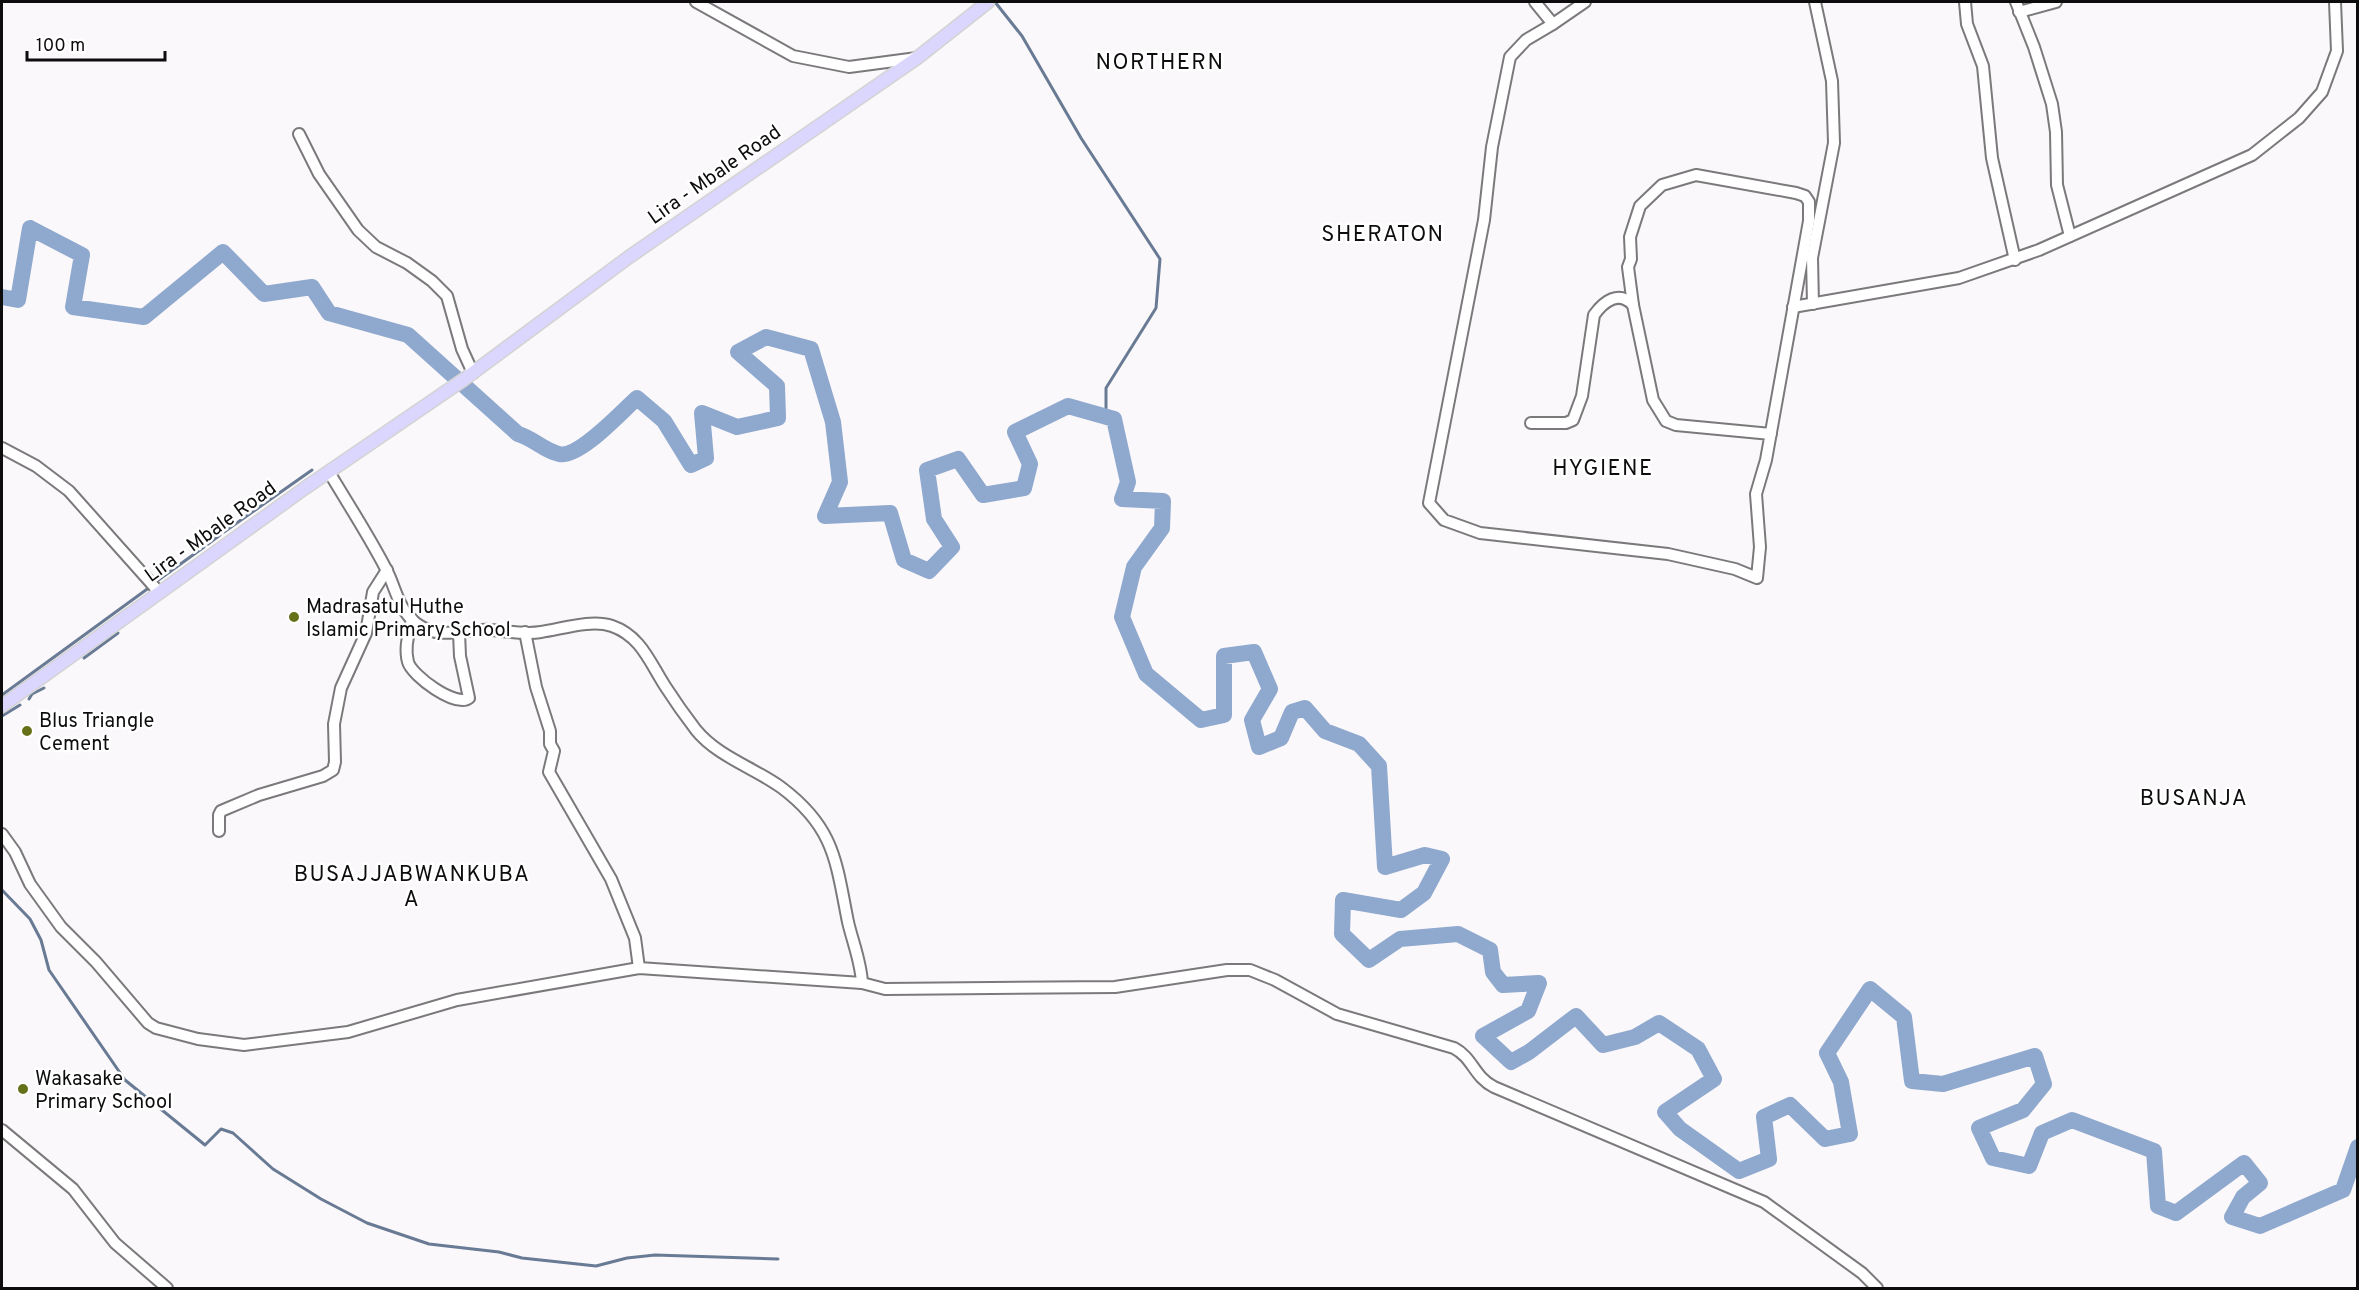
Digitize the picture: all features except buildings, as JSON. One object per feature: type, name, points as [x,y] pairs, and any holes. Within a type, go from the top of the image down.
[{"type":"main road","name":"Lira - Mbale Road","points":[[2,706],[159,592],[468,377],[639,250],[917,58],[988,2]]},
{"type":"street","points":[[696,2],[776,49],[801,58],[849,67],[917,58]]},
{"type":"street","points":[[1535,2],[1553,24]]},
{"type":"street","points":[[1585,2],[1527,40],[1510,57],[1492,147],[1484,220],[1429,503],[1444,520],[1480,533],[1668,554],[1736,569],[1757,578],[1760,547],[1756,494],[1771,434],[1809,221],[1808,199],[1796,193],[1696,175],[1676,180],[1655,190],[1644,200],[1636,216],[1630,237],[1631,258],[1628,267],[1633,305],[1653,400],[1666,421],[1676,425],[1771,434]]},
{"type":"street","points":[[1813,304],[1812,258],[1834,143],[1832,81],[1815,2]]},
{"type":"street","points":[[1965,2],[1967,24],[1983,66],[1992,158],[2015,260]]},
{"type":"street","points":[[2056,2],[2018,7],[2034,47],[2052,104],[2057,185],[2070,236]]},
{"type":"street","points":[[1793,307],[1959,278],[2015,260],[2252,155],[2299,118],[2316,100],[2330,75],[2337,51],[2335,2]]},
{"type":"street","points":[[299,134],[319,174],[358,230],[376,247],[432,281],[447,296],[468,377]]},
{"type":"street","points":[[1531,423],[1566,423],[1573,420],[1582,396],[1594,315],[1600,306],[1614,298],[1621,297],[1633,305]]},
{"type":"street","points":[[2,448],[36,466],[69,491],[159,592]]},
{"type":"street","points":[[329,472],[387,570],[392,588],[412,619],[436,632],[459,633],[486,630],[525,632],[603,624],[628,634],[650,658],[665,687],[697,731],[714,747],[794,798],[818,824],[832,847],[861,965],[862,983]]},
{"type":"street","points":[[219,831],[221,811],[259,795],[323,776],[333,770],[335,762],[334,724],[341,688],[366,633],[374,592],[387,570]]},
{"type":"street","points":[[412,619],[406,648],[411,669],[425,682],[455,700],[463,701],[469,698],[460,656],[459,633]]},
{"type":"street","points":[[525,632],[536,687],[550,731],[550,744],[554,751],[549,772],[573,810],[620,898],[635,938],[639,968]]},
{"type":"street","points":[[2,834],[15,852],[30,884],[61,927],[96,962],[148,1023],[179,1035],[244,1045],[348,1032],[457,1000],[639,968],[862,983],[885,989],[1115,987],[1227,970],[1250,970],[1275,980],[1337,1014],[1454,1048],[1463,1053],[1478,1076],[1494,1087],[1764,1202],[1862,1273],[1877,1288]]},
{"type":"street","points":[[2,1130],[73,1189],[115,1243],[167,1288]]},
{"type":"waterway","points":[[995,2],[1022,36],[1081,138],[1160,259],[1156,308],[1106,388],[1106,416]]},
{"type":"waterway","points":[[2,297],[18,300],[30,228],[82,255],[73,307],[144,317],[223,252],[264,294],[312,287],[329,313],[408,335],[518,434],[548,450],[567,454],[578,449],[600,433],[637,398],[664,421],[691,465],[706,458],[702,413],[737,427],[778,418],[777,386],[738,352],[766,337],[811,349],[833,422],[840,482],[825,516],[890,513],[904,560],[929,571],[952,547],[934,519],[927,470],[958,459],[983,495],[1024,488],[1030,464],[1015,432],[1068,406],[1114,419],[1128,482],[1122,499],[1163,501],[1162,528],[1134,567],[1122,617],[1146,674],[1201,720],[1224,715],[1224,656],[1254,652],[1270,689],[1252,720],[1259,747],[1281,738],[1292,712],[1305,708],[1325,731],[1359,744],[1379,766],[1385,867],[1425,855],[1442,859],[1424,893],[1401,910],[1343,900],[1342,934],[1369,960],[1400,939],[1458,934],[1490,950],[1493,972],[1503,985],[1539,983],[1528,1011],[1483,1036],[1511,1062],[1529,1052],[1576,1016],[1603,1045],[1635,1037],[1659,1023],[1698,1049],[1714,1079],[1665,1112],[1680,1129],[1739,1171],[1769,1159],[1764,1117],[1790,1105],[1825,1139],[1850,1134],[1841,1082],[1827,1053],[1870,989],[1904,1017],[1912,1081],[1943,1084],[2035,1056],[2044,1084],[2023,1110],[1979,1128],[1993,1158],[2029,1166],[2042,1133],[2072,1120],[2154,1151],[2158,1206],[2176,1213],[2244,1163],[2260,1183],[2243,1197],[2232,1217],[2260,1226],[2343,1190],[2358,1147]]},
{"type":"waterway","points":[[224,532],[312,470]]},
{"type":"waterway","points":[[208,544],[220,535]]},
{"type":"waterway","points":[[157,581],[204,547]]},
{"type":"waterway","points":[[2,695],[150,587]]},
{"type":"waterway","points":[[84,658],[118,633]]},
{"type":"waterway","points":[[29,699],[32,694],[44,688]]},
{"type":"waterway","points":[[2,716],[20,705]]},
{"type":"waterway","points":[[2,890],[30,919],[41,940],[49,970],[125,1080],[205,1145],[221,1129],[233,1133],[273,1169],[321,1199],[367,1223],[429,1244],[596,1266],[627,1258],[655,1255],[778,1259]]},
{"type":"place","name":"Madrasatul Huthe Islamic Primary School","points":[[294,617]]},
{"type":"place","name":"Blus Triangle Cement","points":[[27,731]]},
{"type":"place","name":"Wakasake Primary School","points":[[23,1089]]},
{"type":"district","name":"NORTHERN","points":[[1160,61]]},
{"type":"district","name":"SHERATON","points":[[1383,233]]},
{"type":"district","name":"HYGIENE","points":[[1603,467]]},
{"type":"district","name":"BUSANJA","points":[[2194,797]]},
{"type":"district","name":"BUSAJJABWANKUBA A","points":[[412,886]]}]
